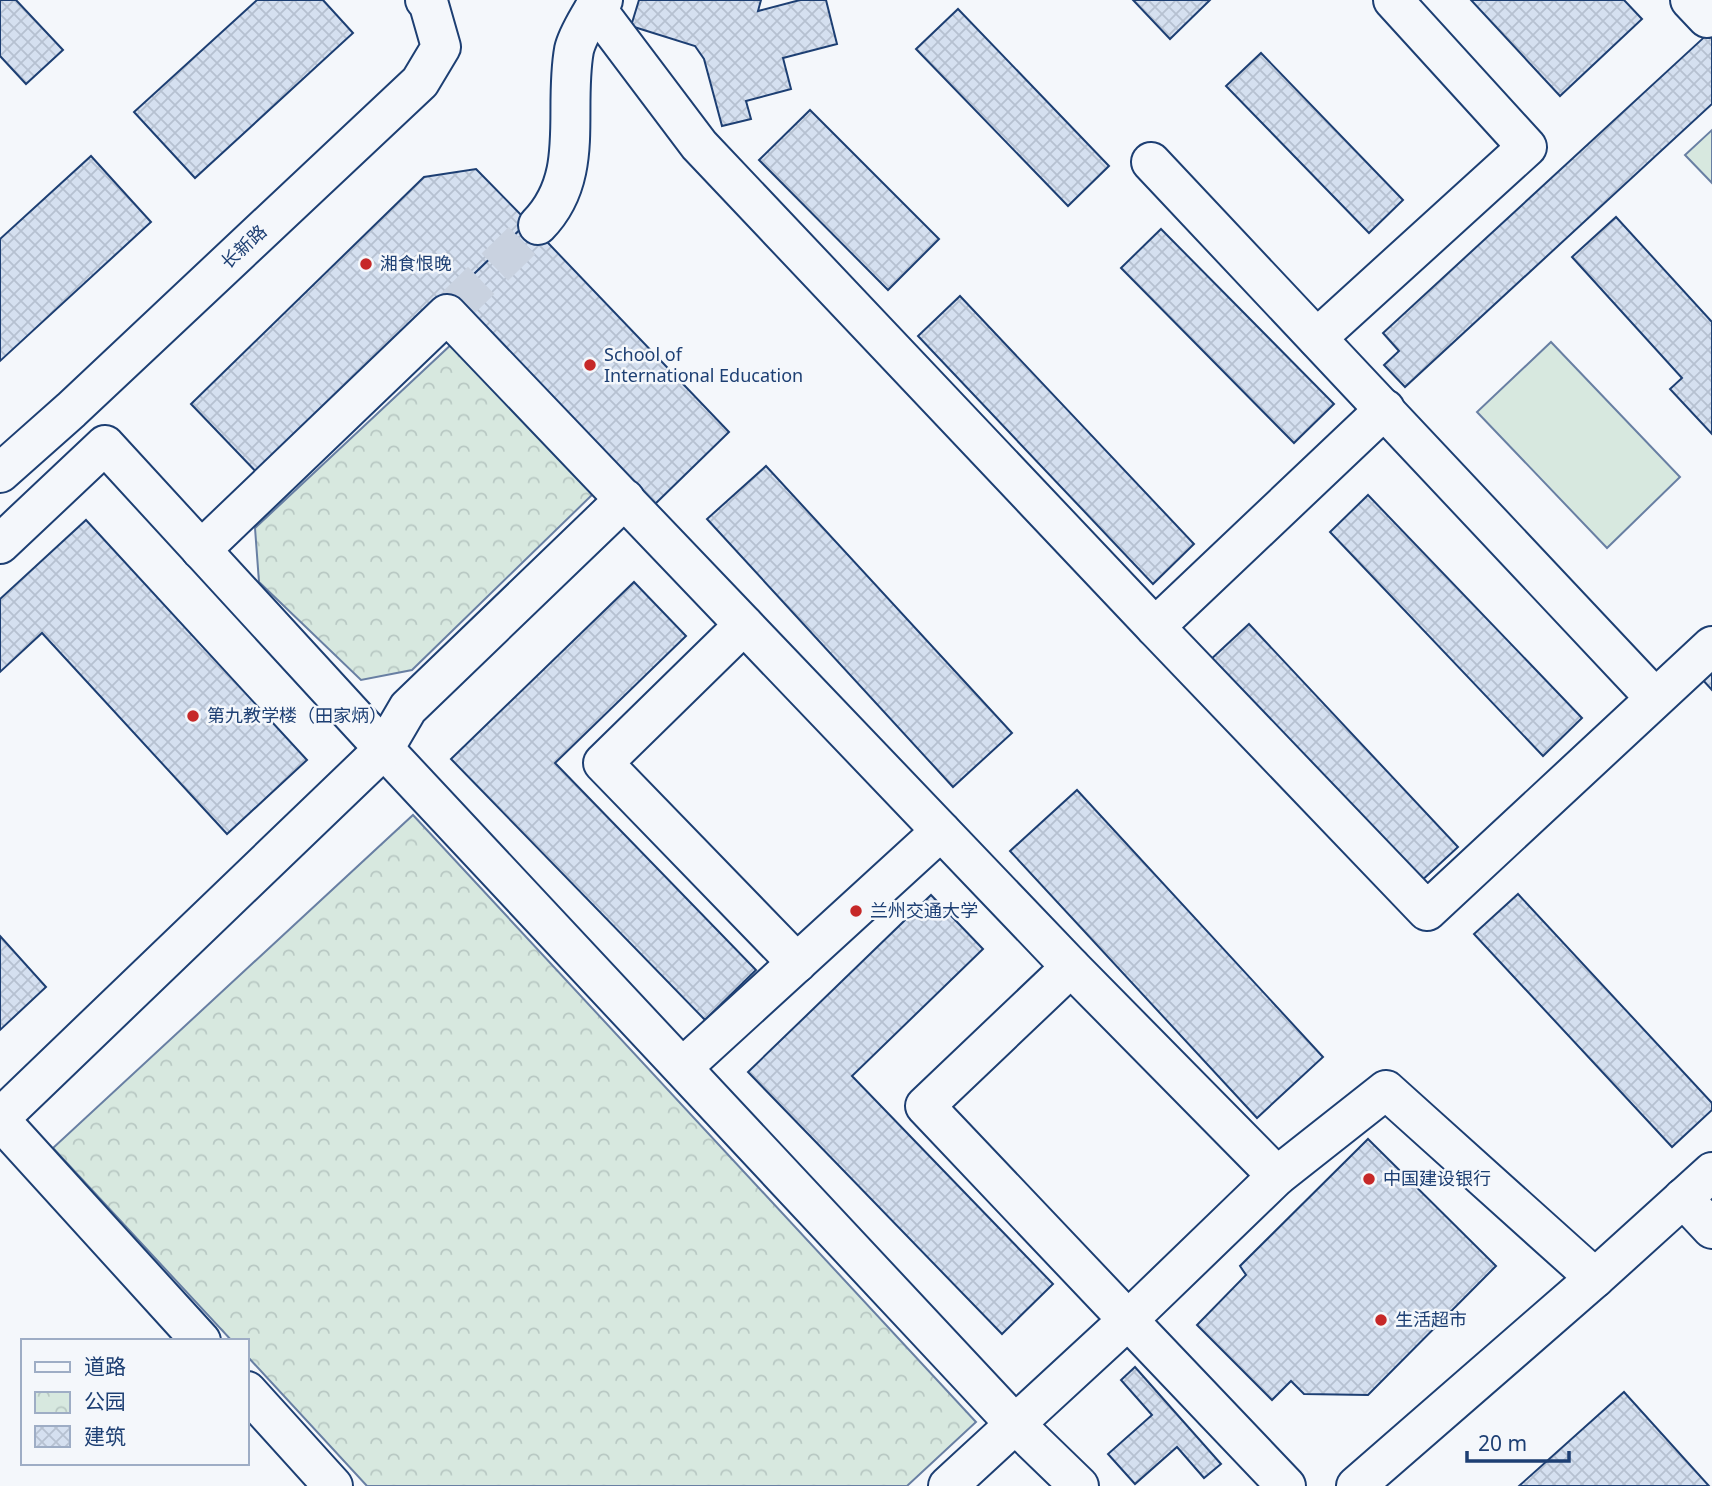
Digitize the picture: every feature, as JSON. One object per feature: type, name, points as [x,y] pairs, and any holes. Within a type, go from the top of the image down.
[{"type":"street","name":"长新路","points":[[0,472],[71,410],[420,82],[441,47],[429,5],[425,0]]},
{"type":"street","points":[[1317,338],[1527,147],[1393,0]]},
{"type":"street","points":[[538,225],[549,214],[569,170],[574,47],[599,3],[699,145],[1427,911],[1712,646]]},
{"type":"street","points":[[1151,162],[1655,698]]},
{"type":"street","points":[[201,550],[451,311],[744,625],[1071,967],[1277,1176]]},
{"type":"street","points":[[1155,627],[1385,409]]},
{"type":"street","points":[[0,544],[105,444],[384,749],[1014,1423],[1079,1486]]},
{"type":"street","points":[[199,1339],[0,1119],[384,749],[408,708],[625,499]]},
{"type":"street","points":[[744,625],[603,763],[797,963]]},
{"type":"street","points":[[683,1067],[941,831]]},
{"type":"street","points":[[1071,967],[925,1106],[1286,1486]]},
{"type":"street","points":[[948,1486],[1128,1320],[1277,1176],[1386,1090],[1595,1278]]},
{"type":"street","points":[[1356,1486],[1595,1278],[1712,1172]]},
{"type":"street","points":[[1683,1198],[1712,1229]]},
{"type":"street","points":[[248,1392],[333,1486]]},
{"type":"green space","points":[[1712,130],[1712,183],[1685,155]]},
{"type":"green space","points":[[455,341],[594,493],[412,670],[361,680],[259,582],[255,528]]},
{"type":"green space","points":[[1551,342],[1680,477],[1607,548],[1477,412]]},
{"type":"green space","points":[[413,815],[976,1422],[907,1486],[367,1486],[248,1357],[248,1339],[230,1339],[53,1148]]},
{"type":"building","points":[[0,0],[16,0],[63,50],[26,84],[0,56]]},
{"type":"building","points":[[257,0],[323,0],[353,33],[195,178],[134,112]]},
{"type":"building","points":[[639,0],[761,0],[758,11],[800,0],[826,0],[837,44],[783,58],[791,89],[746,101],[751,119],[722,126],[704,59],[695,46],[631,26]]},
{"type":"building","points":[[1133,0],[1210,0],[1170,39]]},
{"type":"building","points":[[1471,0],[1624,0],[1642,19],[1560,96]]},
{"type":"building","points":[[958,9],[1109,166],[1068,206],[916,49]]},
{"type":"building","points":[[1712,30],[1712,104],[1405,387],[1384,365],[1399,351],[1383,333]]},
{"type":"building","points":[[1261,53],[1403,200],[1369,233],[1226,86]]},
{"type":"building","points":[[810,110],[939,239],[888,290],[759,160]]},
{"type":"building","points":[[91,156],[151,222],[0,361],[0,239]]},
{"type":"building","points":[[476,169],[528,222],[263,479],[191,404],[424,177]]},
{"type":"building","points":[[1616,217],[1712,322],[1712,434],[1670,389],[1682,378],[1572,257]]},
{"type":"building","name":"School of International Education","points":[[528,222],[729,432],[653,506],[450,297]]},
{"type":"building","points":[[1161,229],[1334,404],[1294,443],[1121,268]]},
{"type":"building","points":[[960,296],[1194,544],[1153,584],[918,336]]},
{"type":"building","points":[[766,466],[1012,733],[953,787],[707,519]]},
{"type":"building","points":[[1368,495],[1582,718],[1543,756],[1330,532]]},
{"type":"building","name":"第九教学楼（田家炳）","points":[[86,520],[307,760],[227,834],[42,633],[0,672],[0,599]]},
{"type":"building","points":[[634,582],[686,636],[555,763],[756,970],[705,1020],[451,759]]},
{"type":"building","points":[[1249,624],[1458,847],[1419,883],[1209,661]]},
{"type":"building","points":[[1712,667],[1712,690],[1701,678]]},
{"type":"building","points":[[1077,790],[1323,1057],[1257,1118],[1010,851]]},
{"type":"building","points":[[1518,894],[1712,1103],[1712,1110],[1672,1147],[1474,934]]},
{"type":"building","points":[[931,895],[983,949],[852,1076],[1053,1284],[1002,1334],[748,1072]]},
{"type":"building","points":[[0,936],[46,987],[0,1030]]},
{"type":"building","points":[[1368,1139],[1496,1266],[1368,1395],[1304,1394],[1291,1381],[1272,1400],[1197,1325],[1246,1275],[1240,1266]]},
{"type":"building","points":[[1135,1367],[1221,1464],[1204,1478],[1177,1447],[1135,1484],[1108,1454],[1152,1415],[1121,1380]]},
{"type":"building","points":[[1624,1392],[1709,1486],[1519,1486]]},
{"type":"tunnel","points":[[454,307],[538,225]]},
{"type":"place","name":"湘食恨晚","points":[[366,264]]},
{"type":"place","name":"School of International Education","points":[[590,365]]},
{"type":"place","name":"第九教学楼（田家炳）","points":[[193,716]]},
{"type":"place","name":"兰州交通大学","points":[[856,911]]},
{"type":"place","name":"中国建设银行","points":[[1369,1179]]},
{"type":"place","name":"生活超市","points":[[1381,1320]]}]
